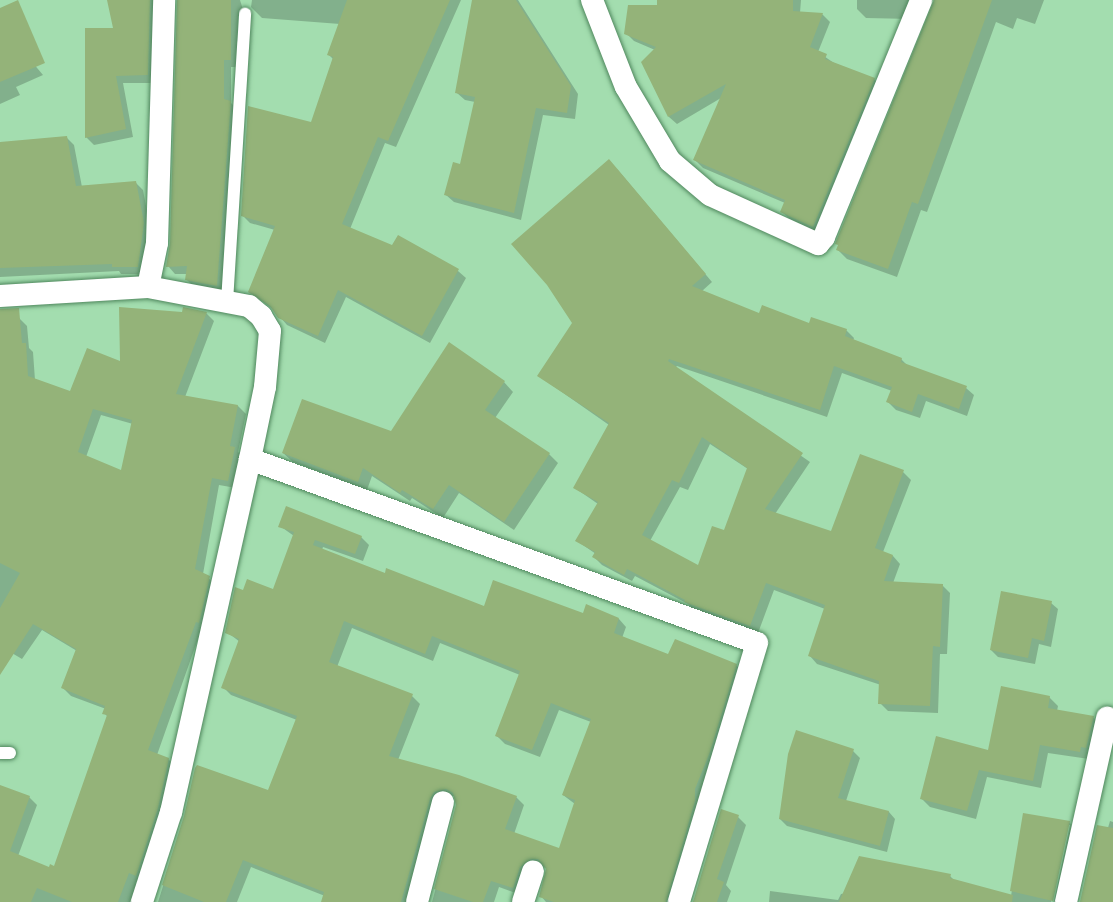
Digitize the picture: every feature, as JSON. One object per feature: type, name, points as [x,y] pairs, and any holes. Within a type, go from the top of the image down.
[{"type":"street","points":[[148,287],[157,243],[164,0]]},
{"type":"street","points":[[592,0],[626,87],[670,161],[710,195],[818,244],[824,237],[921,0]]},
{"type":"street","points":[[0,296],[148,287],[249,306],[261,316],[270,331],[265,387],[171,812],[142,902]]},
{"type":"street","points":[[250,459],[757,643],[679,902]]},
{"type":"street","points":[[1066,902],[1107,718]]},
{"type":"street","points":[[417,902],[443,802]]},
{"type":"street","points":[[523,902],[532,872]]},
{"type":"lane","points":[[227,302],[245,14]]},
{"type":"building","points":[[18,0],[45,63],[0,82],[0,8]]},
{"type":"building","points":[[107,0],[150,0],[148,75],[116,76],[126,129],[85,138],[85,28],[113,28]]},
{"type":"building","points":[[177,0],[231,0],[231,60],[224,60],[224,99],[231,101],[217,286],[185,280],[187,266],[166,267],[170,243]]},
{"type":"building","points":[[347,0],[450,0],[388,141],[378,137],[342,224],[392,245],[398,235],[459,269],[422,336],[338,290],[318,336],[278,318],[270,306],[248,292],[275,226],[241,216],[248,106],[311,122],[333,57],[327,55]]},
{"type":"building","points":[[472,0],[516,0],[571,86],[567,113],[536,108],[514,213],[444,195],[453,162],[460,164],[475,97],[455,93]]},
{"type":"building","points":[[657,0],[793,0],[793,11],[823,13],[810,47],[827,54],[825,59],[875,78],[813,227],[780,212],[785,200],[693,160],[726,84],[668,117],[641,62],[656,47],[624,34],[628,5],[657,5]]},
{"type":"building","points":[[934,0],[992,0],[918,204],[912,202],[888,269],[836,250],[838,245],[835,244]]},
{"type":"building","points":[[67,136],[76,186],[136,181],[144,223],[138,267],[112,267],[112,264],[0,268],[0,142]]},
{"type":"building","points":[[609,159],[706,274],[692,286],[759,313],[762,305],[809,323],[811,317],[847,329],[845,336],[902,358],[901,362],[967,386],[959,409],[918,394],[912,412],[886,402],[892,387],[834,366],[820,410],[669,359],[668,361],[803,453],[765,509],[831,531],[860,454],[904,470],[875,548],[893,555],[884,581],[943,584],[940,647],[933,646],[930,706],[878,704],[879,681],[808,656],[825,605],[766,583],[750,626],[684,602],[685,600],[627,569],[624,575],[592,557],[595,552],[575,541],[598,502],[573,488],[609,423],[537,376],[572,323],[547,285],[511,244]],"holes":[[[702,437],[747,468],[724,530],[712,526],[698,565],[642,535],[672,480],[679,483]]]},
{"type":"building","points":[[119,307],[182,312],[183,307],[207,312],[176,394],[238,405],[230,446],[235,447],[228,481],[212,478],[195,569],[210,576],[199,623],[196,622],[148,750],[169,758],[158,808],[136,876],[129,873],[118,902],[72,902],[37,888],[31,902],[0,902],[0,785],[30,796],[10,851],[49,867],[50,864],[54,866],[107,715],[102,714],[105,706],[61,688],[76,649],[33,624],[0,675],[0,608],[20,573],[0,563],[0,309],[19,308],[22,343],[26,343],[28,376],[70,391],[87,348],[120,361]],"holes":[[[93,409],[132,420],[121,470],[78,452]]]},
{"type":"building","points":[[449,342],[505,381],[485,410],[550,453],[504,522],[449,485],[433,509],[402,490],[400,493],[363,468],[358,482],[282,453],[302,399],[391,431]]},
{"type":"building","points":[[286,506],[362,536],[355,554],[315,540],[313,545],[385,573],[386,568],[484,606],[493,580],[583,613],[586,604],[619,618],[614,633],[668,654],[675,639],[737,664],[710,752],[695,789],[695,801],[666,902],[554,902],[539,897],[546,869],[538,859],[531,859],[520,867],[513,888],[491,881],[483,902],[473,902],[434,889],[456,805],[453,793],[446,789],[434,792],[430,799],[401,902],[321,902],[324,892],[243,860],[226,902],[204,902],[162,885],[184,816],[197,765],[268,790],[297,716],[221,688],[239,639],[225,633],[235,587],[243,590],[247,579],[273,589],[294,532],[278,527]],"holes":[[[344,621],[425,654],[432,636],[520,671],[495,736],[532,750],[551,703],[591,719],[562,795],[575,800],[559,848],[505,829],[517,796],[459,775],[389,756],[413,694],[329,662]]]},
{"type":"building","points":[[1001,591],[1052,601],[1044,641],[1032,638],[1028,658],[990,650]]},
{"type":"building","points":[[1001,686],[1050,696],[1048,708],[1094,716],[1086,748],[1081,747],[1080,752],[1040,745],[1033,781],[979,770],[967,811],[920,799],[936,736],[988,750]]},
{"type":"building","points":[[796,730],[854,749],[838,798],[889,811],[880,846],[779,819],[788,754]]},
{"type":"building","points":[[721,809],[739,815],[717,879],[724,882],[717,902],[693,902]]},
{"type":"building","points":[[1023,813],[1070,821],[1053,901],[1010,891]]},
{"type":"building","points":[[1097,825],[1113,828],[1113,902],[1080,902]]},
{"type":"building","points":[[859,856],[951,874],[950,878],[1013,895],[1012,902],[839,902]]}]
